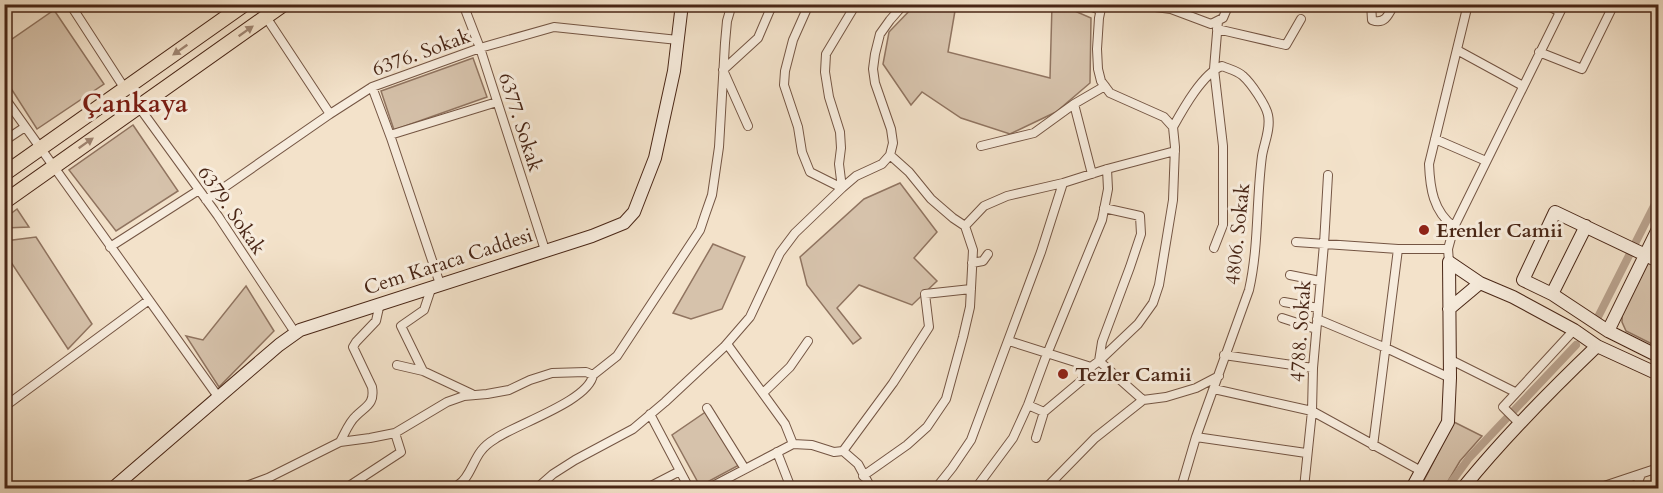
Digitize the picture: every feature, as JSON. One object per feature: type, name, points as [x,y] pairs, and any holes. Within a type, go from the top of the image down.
[{"type":"main road","points":[[4,174],[245,4]]},
{"type":"main road","points":[[4,202],[284,4]]},
{"type":"street","points":[[70,4],[125,89]]},
{"type":"street","name":"6377. Sokak","points":[[463,4],[480,48],[545,250]]},
{"type":"street","name":"Cem Karaca Caddesi","points":[[113,489],[279,345],[300,330],[592,236],[624,223],[634,212],[655,158],[674,72],[682,4]]},
{"type":"street","points":[[444,489],[459,487],[481,451],[495,438],[519,428],[573,398],[592,381],[593,375],[617,356],[700,230],[712,195],[719,147],[727,21],[732,4]]},
{"type":"street","points":[[723,70],[758,38],[770,10],[777,4]]},
{"type":"street","points":[[809,4],[793,40],[784,85],[798,127],[802,152],[810,172],[842,188]]},
{"type":"street","points":[[842,188],[839,164],[840,132],[829,97],[825,72],[826,54],[856,4]]},
{"type":"street","points":[[537,489],[553,474],[575,460],[633,429],[727,344],[750,317],[780,253],[795,233],[856,176],[882,164],[890,155],[893,143],[891,129],[875,83],[873,69],[880,34],[904,4]]},
{"type":"street","points":[[1085,4],[1101,7],[1096,49],[1101,81],[1110,93],[1164,117],[1173,127]]},
{"type":"street","points":[[1132,4],[1171,9],[1211,24],[1286,45],[1301,18]]},
{"type":"street","points":[[1214,248],[1223,225],[1223,146],[1218,25],[1229,4]]},
{"type":"street","points":[[1371,4],[1372,20],[1377,22],[1387,18],[1394,4]]},
{"type":"street","points":[[1454,227],[1446,221],[1435,205],[1429,164],[1468,4]]},
{"type":"street","points":[[1412,489],[1448,422],[1450,378],[1448,249],[1454,227],[1562,8],[1545,4]]},
{"type":"street","points":[[1539,52],[1582,69],[1614,4]]},
{"type":"street","points":[[266,17],[330,114]]},
{"type":"street","name":"6376. Sokak","points":[[206,200],[372,87],[480,48],[554,27],[678,40]]},
{"type":"street","points":[[1457,50],[1523,86]]},
{"type":"street","points":[[1036,438],[1044,412],[1081,381],[1090,367],[1138,324],[1153,303],[1159,285],[1173,200],[1175,151],[1173,127],[1185,104],[1218,68]]},
{"type":"street","name":"4806. Sokak","points":[[1181,487],[1224,355],[1249,291],[1255,265],[1261,163],[1269,126],[1268,113],[1254,89],[1242,75],[1218,68]]},
{"type":"street","points":[[723,70],[748,126]]},
{"type":"street","points":[[981,146],[1035,133],[1074,104],[1105,86]]},
{"type":"street","points":[[372,87],[390,135],[436,285],[424,310],[401,326],[423,371]]},
{"type":"street","points":[[4,97],[219,398]]},
{"type":"street","points":[[390,135],[497,102]]},
{"type":"street","points":[[1074,104],[1092,174]]},
{"type":"street","name":"6379. Sokak","points":[[139,106],[206,200],[296,334]]},
{"type":"street","points":[[4,141],[26,127]]},
{"type":"street","points":[[1435,139],[1486,161]]},
{"type":"street","points":[[965,226],[984,206],[1007,196],[1063,183],[1175,151]]},
{"type":"street","points":[[863,476],[907,445],[927,427],[946,399],[970,307],[972,250],[965,226],[932,199],[909,172],[890,155]]},
{"type":"street","points":[[976,489],[1013,438],[1028,405],[1101,220],[1108,189],[1107,169]]},
{"type":"street","name":"4788. Sokak","points":[[1304,489],[1312,411],[1313,368],[1328,175]]},
{"type":"street","points":[[936,489],[971,440],[1041,252],[1063,183]]},
{"type":"street","points":[[110,247],[199,190]]},
{"type":"street","points":[[1099,361],[1102,342],[1141,234],[1140,216],[1104,208]]},
{"type":"street","points":[[1659,261],[1555,212],[1523,280],[1552,294],[1608,331],[1659,356]]},
{"type":"street","points":[[1552,294],[1586,226]]},
{"type":"street","points":[[1608,331],[1637,251],[1659,229]]},
{"type":"street","points":[[1296,242],[1398,249],[1448,249]]},
{"type":"street","points":[[1373,446],[1398,249]]},
{"type":"street","points":[[972,263],[983,261],[988,254]]},
{"type":"street","points":[[1449,262],[1480,283],[1513,297],[1574,330],[1598,346],[1659,374]]},
{"type":"street","points":[[1290,275],[1320,282]]},
{"type":"street","points":[[1449,309],[1480,283]]},
{"type":"street","points":[[843,452],[893,383],[929,327],[925,294],[971,289]]},
{"type":"street","points":[[4,407],[149,300]]},
{"type":"street","points":[[1284,302],[1318,308]]},
{"type":"street","points":[[340,442],[357,415],[370,404],[373,394],[372,387],[353,347],[376,321],[380,303]]},
{"type":"street","points":[[1282,318],[1316,329]]},
{"type":"street","points":[[1317,319],[1450,378]]},
{"type":"street","points":[[1463,489],[1491,453],[1515,392],[1574,330]]},
{"type":"street","points":[[763,393],[790,367],[808,341]]},
{"type":"street","points":[[1009,341],[1090,367]]},
{"type":"street","points":[[727,344],[785,424],[793,444]]},
{"type":"street","points":[[1507,413],[1598,346]]},
{"type":"street","points":[[1224,355],[1313,368]]},
{"type":"street","points":[[1449,359],[1515,392]]},
{"type":"street","points":[[1099,361],[1143,400]]},
{"type":"street","points":[[397,365],[423,371],[475,395]]},
{"type":"street","points":[[241,489],[340,442],[395,433],[447,402],[464,396],[509,390],[552,373],[586,372],[593,375]]},
{"type":"street","points":[[1046,489],[1095,438],[1143,400],[1166,397],[1196,388],[1219,375]]},
{"type":"street","points":[[1214,389],[1312,411],[1421,471]]},
{"type":"street","points":[[1028,405],[1044,412]]},
{"type":"street","points":[[707,408],[746,469]]},
{"type":"street","points":[[650,414],[689,489]]},
{"type":"street","points":[[346,489],[401,452],[395,433]]},
{"type":"street","points":[[1196,437],[1306,453]]},
{"type":"street","points":[[709,489],[793,444],[812,445],[834,452],[843,452],[858,464],[871,489]]},
{"type":"street","points":[[777,452],[791,489]]},
{"type":"street","points":[[1598,489],[1659,468]]},
{"type":"street","points":[[647,489],[680,471]]},
{"type":"street","points":[[1636,489],[1641,474]]},
{"type":"street","points":[[1118,489],[1134,486],[1181,487]]},
{"type":"shaded area","points":[[915,5],[956,5],[948,52],[1050,78],[1052,5],[1061,5],[1091,18],[1090,83],[1056,112],[1010,134],[961,118],[922,92],[911,105],[883,64],[889,32]]},
{"type":"shaded area","points":[[54,10],[104,84],[37,129],[5,79],[5,44]]},
{"type":"shaded area","points":[[473,58],[487,97],[394,130],[381,91]]},
{"type":"shaded area","points":[[133,125],[178,191],[116,231],[69,170]]},
{"type":"shaded area","points":[[900,183],[937,232],[914,258],[937,281],[912,305],[859,285],[837,308],[861,338],[853,344],[807,285],[800,257],[864,199]]},
{"type":"shaded area","points":[[17,209],[29,227],[5,228],[5,218]]},
{"type":"shaded area","points":[[36,237],[92,324],[68,349],[5,253],[5,241]]},
{"type":"shaded area","points":[[713,244],[745,257],[722,309],[691,319],[673,313]]},
{"type":"shaded area","points":[[1650,257],[1658,261],[1658,347],[1626,331],[1622,322],[1622,316]]},
{"type":"shaded area","points":[[246,286],[274,331],[219,387],[186,336],[203,340]]},
{"type":"shaded area","points":[[707,411],[741,464],[700,486],[672,435]]},
{"type":"shaded area","points":[[1454,422],[1482,436],[1460,461],[1444,488],[1420,488]]},
{"type":"waterway","points":[[1598,317],[1658,198]]},
{"type":"waterway","points":[[1447,488],[1469,458],[1576,345]]},
{"type":"place","name":"Erenler Camii","points":[[1424,230]]},
{"type":"place","name":"Tezler Camii","points":[[1063,374]]},
{"type":"district","name":"Çankaya","points":[[135,103]]}]
